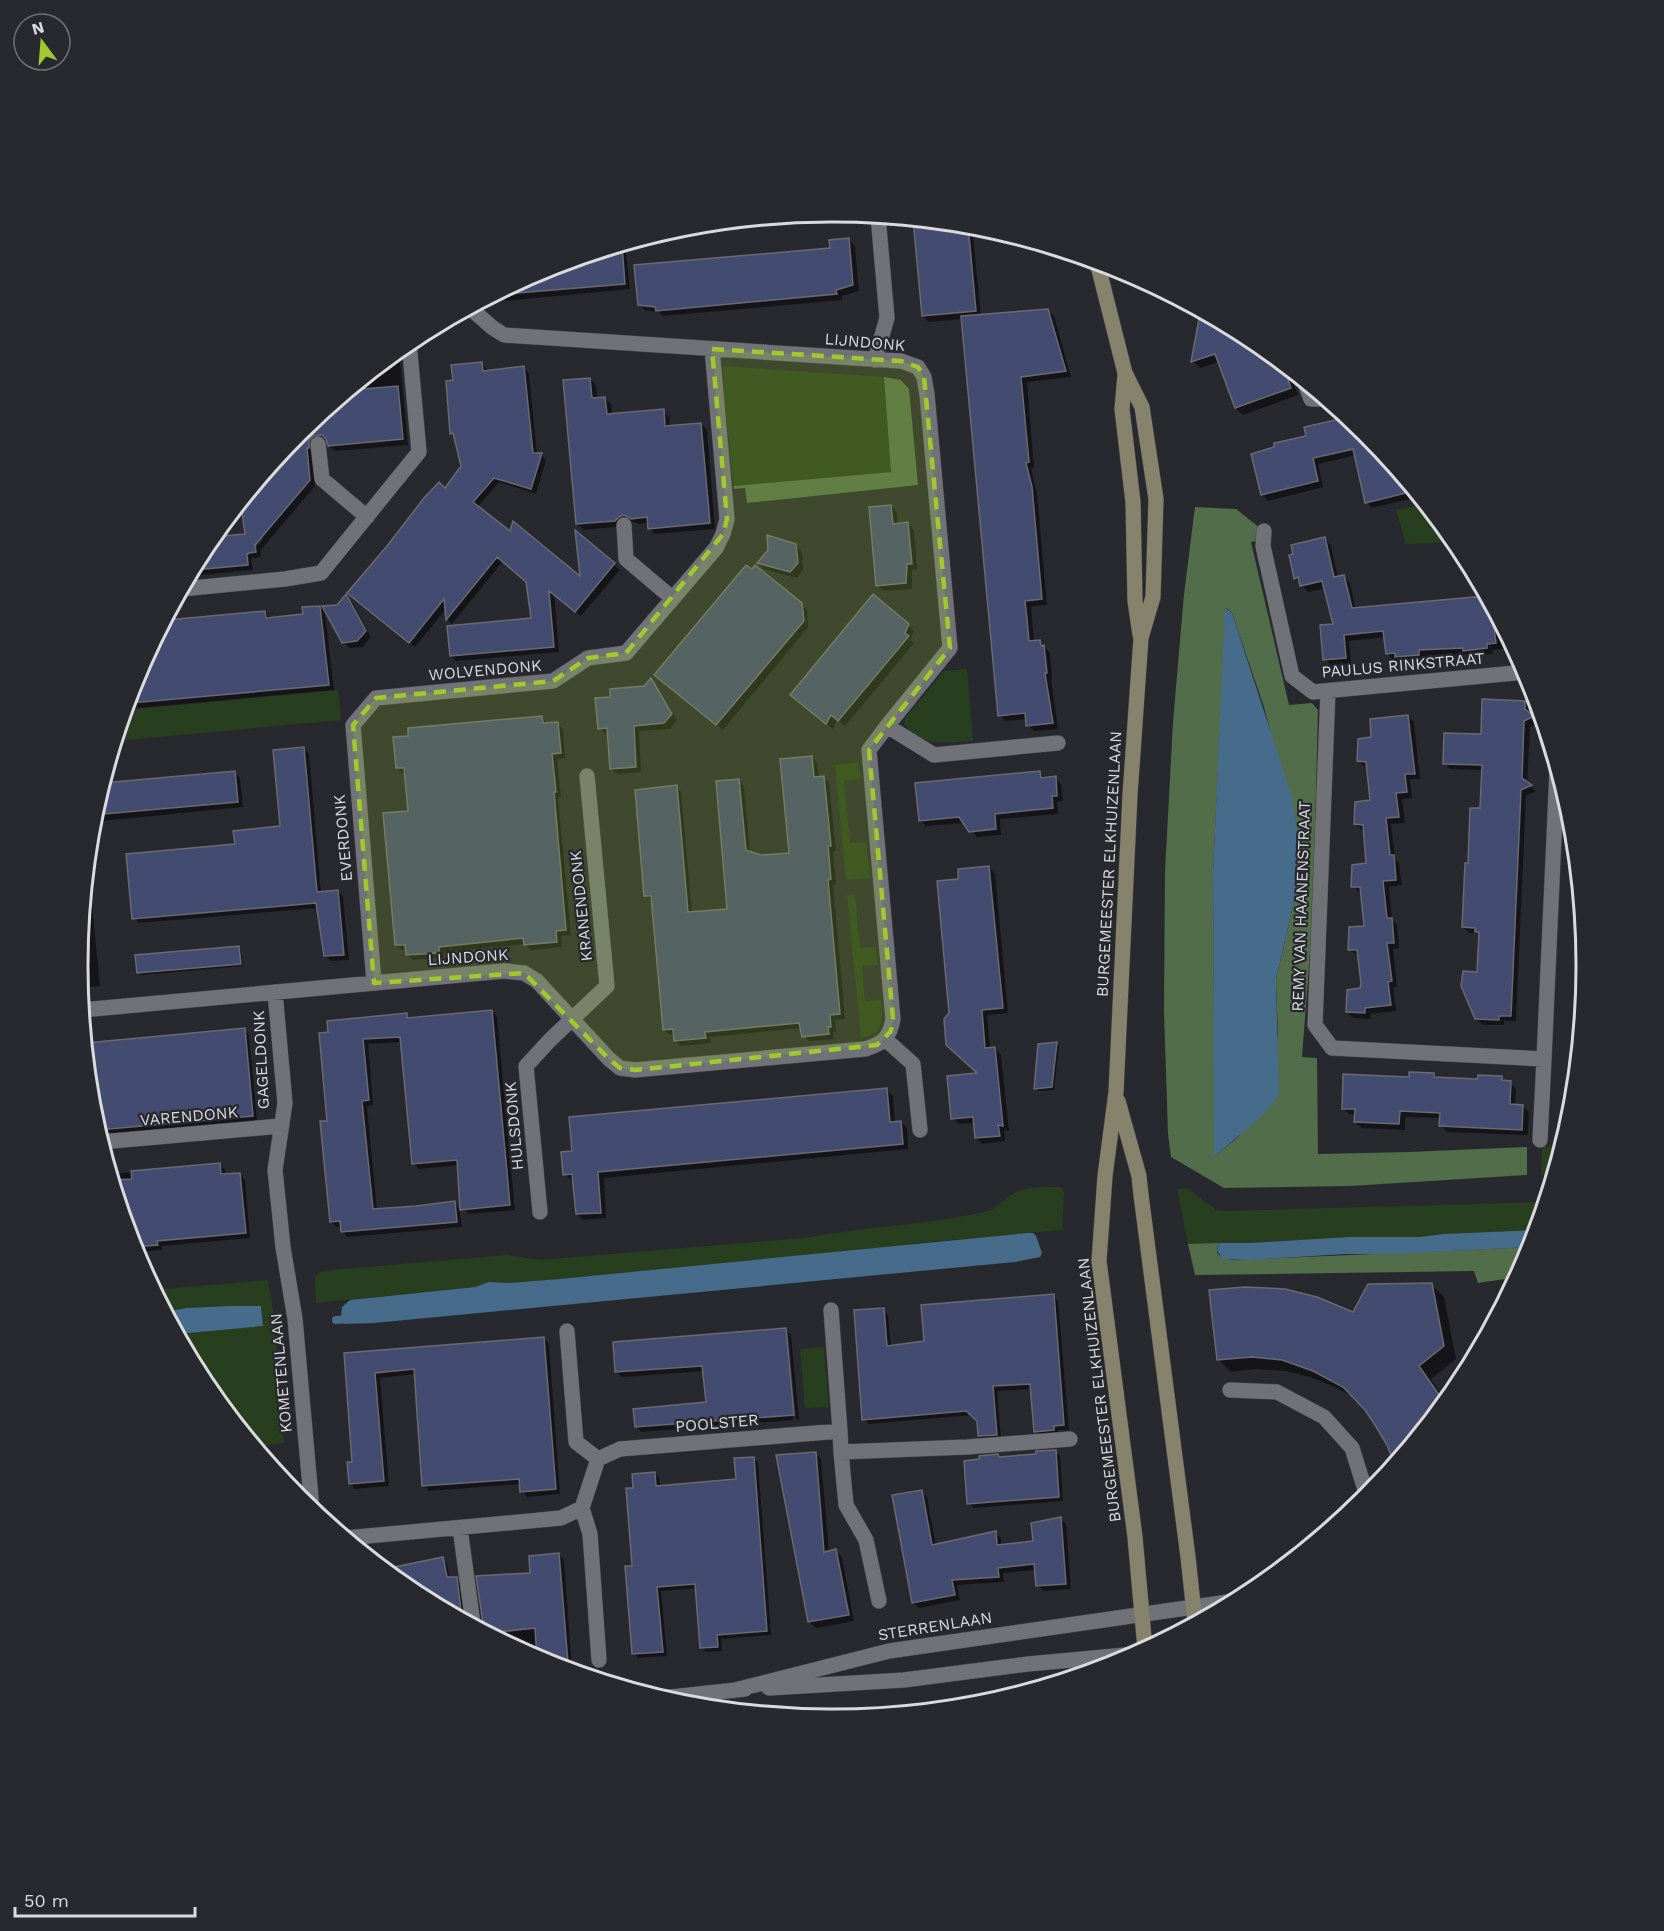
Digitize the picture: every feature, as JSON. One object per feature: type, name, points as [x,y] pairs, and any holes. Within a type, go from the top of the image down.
[{"type":"street","points":[[875,360],[887,318],[879,224]]},
{"type":"street","name":"BURGEMEESTER ELKHUIZENLAAN","points":[[1099,272],[1125,373],[1142,407],[1156,499],[1153,597],[1141,638],[1130,795],[1116,1092],[1105,1176],[1099,1261],[1117,1394],[1144,1640]]},
{"type":"street","name":"LIJNDONK","points":[[90,1009],[504,971],[524,973],[537,981],[620,1068],[635,1070],[865,1049],[877,1045],[891,1031],[893,1019],[869,750],[950,648],[924,377],[918,367],[901,361],[504,335],[476,313]]},
{"type":"street","name":"WOLVENDONK","points":[[376,698],[553,681],[588,658],[626,653],[716,548],[728,519],[712,349]]},
{"type":"street","points":[[192,588],[321,573],[419,452],[410,353]]},
{"type":"street","name":"BURGEMEESTER ELKHUIZENLAAN","points":[[1125,373],[1122,409],[1133,501],[1135,601],[1141,638]]},
{"type":"street","points":[[318,444],[322,479],[367,517]]},
{"type":"street","points":[[624,525],[626,559],[672,598]]},
{"type":"street","name":"PAULUS RINKSTRAAT","points":[[1264,531],[1263,546],[1292,676],[1313,692],[1515,673]]},
{"type":"street","name":"REMY VAN HAANENSTRAAT","points":[[1328,691],[1315,1025],[1332,1048],[1544,1059]]},
{"type":"street","name":"EVERDONK","points":[[374,983],[353,725],[376,698]]},
{"type":"street","points":[[887,726],[934,755],[1058,743]]},
{"type":"street","name":"KRANENDONK","points":[[572,1019],[607,986],[587,776]]},
{"type":"street","points":[[1540,1140],[1556,798]]},
{"type":"street","name":"GAGELDONK","points":[[275,992],[285,1103],[275,1170],[286,1269]]},
{"type":"street","name":"HULSDONK","points":[[540,1212],[526,1066],[572,1019]]},
{"type":"street","points":[[885,1039],[913,1064],[920,1130]]},
{"type":"street","name":"BURGEMEESTER ELKHUIZENLAAN","points":[[1116,1092],[1140,1185],[1195,1614]]},
{"type":"street","name":"VARENDONK","points":[[110,1141],[280,1126]]},
{"type":"street","name":"KOMETENLAAN","points":[[286,1269],[295,1319],[311,1495]]},
{"type":"street","points":[[831,1310],[846,1505],[866,1540],[879,1601]]},
{"type":"street","points":[[567,1331],[576,1442],[598,1459],[582,1508],[590,1534],[599,1660]]},
{"type":"street","points":[[1230,1390],[1277,1392],[1324,1417],[1352,1448],[1364,1485]]},
{"type":"street","name":"POOLSTER","points":[[598,1459],[620,1449],[840,1431]]},
{"type":"street","points":[[842,1452],[967,1447],[1070,1439]]},
{"type":"street","points":[[358,1537],[561,1518],[582,1508]]},
{"type":"street","points":[[460,1528],[472,1615]]},
{"type":"street","name":"STERRENLAAN","points":[[735,1690],[889,1651],[1213,1604]]},
{"type":"street","name":"STERRENLAAN","points":[[688,1695],[735,1690],[904,1680],[1104,1657]]},
{"type":"highlighted area","points":[[712,349],[901,361],[918,367],[924,377],[950,648],[869,750],[893,1019],[891,1031],[877,1045],[635,1070],[620,1068],[609,1059],[524,973],[374,983],[353,725],[376,698],[553,681],[588,658],[626,653],[723,534],[727,519]]},
{"type":"green space","points":[[723,366],[884,377],[891,472],[734,486]]},
{"type":"green space","points":[[884,377],[901,380],[909,389],[918,485],[747,503],[745,488],[734,489],[734,486],[891,472]]},
{"type":"green space","points":[[1416,506],[1443,543],[1406,544],[1396,510]]},
{"type":"green space","points":[[1195,507],[1236,509],[1260,528],[1261,540],[1251,542],[1289,705],[1312,703],[1318,710],[1313,914],[1302,1057],[1317,1058],[1318,1154],[1527,1147],[1527,1175],[1350,1186],[1224,1188],[1171,1157],[1168,1134],[1164,1010],[1165,872],[1173,722],[1184,594]],"holes":[[[1226,608],[1232,613],[1264,707],[1300,846],[1293,906],[1276,979],[1278,1036],[1242,1132],[1215,1156],[1213,873]]]},
{"type":"green space","points":[[967,669],[973,741],[935,742],[918,737],[910,731],[904,723],[906,717],[944,671]]},
{"type":"green space","points":[[338,690],[341,720],[124,740],[135,709]]},
{"type":"green space","points":[[858,762],[861,779],[844,781],[850,843],[866,842],[870,878],[846,880],[835,765]]},
{"type":"green space","points":[[855,894],[860,948],[876,947],[878,965],[862,966],[865,1001],[881,1000],[882,1014],[878,1029],[869,1036],[861,1038],[847,895]]},
{"type":"green space","points":[[1553,1145],[1545,1175],[1541,1175],[1542,1146]]},
{"type":"green space","points":[[1060,1187],[1064,1192],[1062,1230],[560,1279],[509,1283],[490,1282],[475,1287],[316,1303],[315,1276],[332,1270],[507,1255],[541,1260],[804,1238],[985,1212],[1023,1190]]},
{"type":"green space","points":[[1187,1188],[1216,1210],[1228,1211],[1537,1202],[1526,1230],[1420,1237],[1350,1237],[1188,1244],[1177,1189]]},
{"type":"green space","points":[[1219,1243],[1218,1254],[1223,1258],[1235,1260],[1520,1247],[1505,1280],[1478,1283],[1474,1271],[1195,1275],[1188,1244]]},
{"type":"green space","points":[[268,1280],[274,1317],[284,1443],[264,1445],[214,1379],[186,1333],[262,1326],[261,1307],[186,1308],[174,1310],[163,1289]]},
{"type":"green space","points":[[824,1347],[829,1407],[805,1408],[800,1349]]},
{"type":"water","points":[[1225,608],[1232,613],[1291,794],[1300,846],[1293,906],[1276,979],[1279,1095],[1264,1114],[1214,1157],[1213,873]]},
{"type":"water","points":[[1526,1230],[1520,1248],[1249,1260],[1222,1259],[1217,1250],[1219,1243],[1350,1237],[1420,1237]]},
{"type":"water","points":[[1033,1233],[1036,1236],[1042,1253],[1040,1257],[1015,1262],[374,1323],[344,1324],[341,1316],[342,1307],[350,1300],[475,1287],[489,1282],[509,1283],[560,1279]]},
{"type":"water","points":[[261,1306],[263,1326],[186,1333],[174,1310],[186,1308]]},
{"type":"building","points":[[914,227],[969,235],[976,311],[922,316]]},
{"type":"building","points":[[849,238],[853,285],[836,290],[837,294],[656,311],[655,307],[638,305],[634,265],[830,248],[829,240]]},
{"type":"building","points":[[623,252],[625,284],[516,293],[593,261]]},
{"type":"building","points":[[1048,309],[1066,371],[1021,377],[1029,462],[1026,463],[1032,487],[1042,599],[1025,601],[1029,641],[1040,640],[1041,646],[1044,645],[1047,673],[1045,673],[1053,723],[1026,726],[1025,713],[998,716],[961,316]]},
{"type":"building","points":[[1199,319],[1245,347],[1285,376],[1291,388],[1235,408],[1215,354],[1191,362]]},
{"type":"building","points":[[482,362],[483,371],[524,366],[533,453],[542,453],[531,489],[494,478],[473,502],[510,531],[513,521],[580,576],[575,530],[615,563],[575,612],[549,591],[554,647],[450,656],[447,626],[531,618],[526,582],[497,557],[446,620],[444,599],[409,643],[347,593],[424,498],[439,482],[445,488],[461,466],[453,433],[450,434],[446,381],[453,380],[451,365]]},
{"type":"building","points":[[590,378],[592,398],[605,397],[607,414],[664,409],[665,426],[701,423],[710,523],[648,529],[647,517],[631,519],[624,515],[615,521],[576,524],[563,380]]},
{"type":"building","points":[[398,386],[403,439],[328,446],[322,435],[313,436],[307,448],[310,480],[255,545],[256,552],[247,555],[248,565],[203,569],[226,536],[245,534],[242,513],[306,440],[364,389]]},
{"type":"building","points":[[1336,420],[1358,440],[1406,493],[1365,503],[1353,449],[1313,458],[1318,481],[1261,495],[1251,454],[1274,447],[1274,443],[1306,436],[1304,427]]},
{"type":"building","points":[[891,505],[893,524],[908,522],[912,564],[907,564],[906,583],[876,586],[869,507]]},
{"type":"building","points":[[767,535],[796,544],[798,563],[790,572],[757,563],[768,550]]},
{"type":"building","points":[[1325,537],[1334,577],[1344,575],[1352,608],[1477,597],[1494,628],[1496,643],[1487,644],[1487,648],[1463,651],[1463,648],[1419,650],[1419,655],[1395,657],[1395,653],[1386,654],[1383,631],[1344,635],[1346,658],[1323,660],[1320,625],[1333,624],[1322,581],[1300,586],[1298,577],[1294,579],[1289,555],[1293,554],[1291,545]]},
{"type":"building","points":[[746,565],[752,569],[755,565],[802,603],[804,621],[716,725],[654,675]]},
{"type":"building","points":[[346,594],[366,631],[357,641],[342,643],[322,606],[337,605]]},
{"type":"building","points":[[873,594],[909,624],[905,633],[909,636],[838,721],[831,715],[826,724],[790,695]]},
{"type":"building","points":[[320,606],[329,685],[137,702],[174,619],[265,611],[266,618],[303,614],[302,607]]},
{"type":"building","points":[[651,678],[672,714],[664,723],[634,726],[636,767],[610,769],[607,728],[598,729],[595,698],[610,697],[610,689],[644,686]]},
{"type":"building","points":[[1482,699],[1525,701],[1525,709],[1532,717],[1524,721],[1522,778],[1532,785],[1521,790],[1511,1016],[1499,1016],[1499,1020],[1475,1019],[1461,986],[1463,971],[1477,972],[1479,932],[1475,932],[1475,928],[1462,927],[1470,808],[1480,808],[1482,765],[1443,764],[1444,733],[1481,734]]},
{"type":"building","points":[[1408,715],[1415,774],[1405,774],[1407,792],[1396,793],[1399,817],[1386,818],[1390,855],[1394,855],[1396,880],[1383,881],[1387,918],[1392,918],[1394,943],[1387,943],[1392,981],[1388,982],[1391,1005],[1365,1008],[1365,1013],[1346,1012],[1347,990],[1360,988],[1361,984],[1357,950],[1348,950],[1349,927],[1364,926],[1360,887],[1351,887],[1352,865],[1366,863],[1363,825],[1354,824],[1355,802],[1370,800],[1366,762],[1357,761],[1358,739],[1371,737],[1370,719]]},
{"type":"building","points":[[542,716],[543,723],[558,722],[561,753],[552,754],[566,930],[556,931],[557,942],[524,945],[523,938],[439,947],[439,953],[406,955],[405,945],[395,945],[383,813],[408,811],[404,768],[396,768],[393,737],[408,736],[408,728]]},
{"type":"building","points":[[304,747],[317,892],[338,890],[344,955],[324,956],[316,903],[132,919],[126,854],[235,844],[233,831],[280,826],[273,750]]},
{"type":"building","points":[[812,756],[814,777],[824,776],[831,846],[828,846],[831,879],[828,880],[840,1014],[830,1015],[829,1034],[802,1037],[799,1023],[705,1032],[706,1038],[674,1041],[673,1029],[663,1030],[651,896],[644,896],[635,790],[677,785],[688,912],[727,909],[716,781],[739,779],[746,850],[761,855],[789,853],[780,759]]},
{"type":"building","points":[[235,771],[238,802],[104,814],[112,782]]},
{"type":"building","points":[[1040,771],[1041,778],[1056,776],[1057,796],[1052,796],[1053,808],[995,814],[996,829],[969,832],[959,817],[919,821],[915,783]]},
{"type":"building","points":[[989,866],[1003,1008],[982,1010],[985,1048],[995,1047],[1003,1126],[998,1125],[1000,1136],[975,1138],[973,1117],[951,1119],[947,1076],[977,1073],[946,1045],[944,1019],[949,1013],[937,881],[958,879],[958,869]]},
{"type":"building","points":[[239,946],[241,964],[137,973],[135,955]]},
{"type":"building","points":[[492,1010],[510,1205],[460,1210],[457,1160],[412,1164],[400,1037],[363,1039],[369,1100],[362,1101],[373,1209],[455,1201],[457,1222],[341,1232],[340,1221],[330,1222],[320,1121],[327,1121],[319,1033],[328,1032],[327,1021],[407,1013],[407,1018]]},
{"type":"building","points":[[245,1028],[253,1116],[107,1129],[93,1042]]},
{"type":"building","points":[[1057,1042],[1052,1087],[1034,1089],[1038,1044]]},
{"type":"building","points":[[1409,1072],[1434,1073],[1434,1077],[1477,1079],[1478,1075],[1502,1076],[1502,1080],[1511,1081],[1510,1104],[1523,1105],[1522,1130],[1439,1126],[1440,1113],[1400,1111],[1399,1124],[1354,1122],[1355,1109],[1342,1109],[1343,1074],[1409,1077]]},
{"type":"building","points":[[887,1088],[890,1122],[901,1121],[903,1144],[598,1172],[601,1213],[576,1214],[572,1174],[563,1175],[561,1152],[572,1151],[569,1117]]},
{"type":"building","points":[[220,1163],[221,1174],[240,1173],[246,1233],[157,1241],[158,1245],[144,1246],[121,1180],[132,1179],[131,1171]]},
{"type":"building","points":[[1432,1283],[1444,1346],[1419,1366],[1439,1395],[1391,1456],[1365,1410],[1343,1387],[1313,1371],[1282,1360],[1252,1357],[1217,1360],[1209,1290],[1244,1287],[1285,1289],[1317,1297],[1353,1312],[1368,1284]]},
{"type":"building","points":[[1054,1294],[1064,1425],[1054,1426],[1054,1430],[1034,1432],[1030,1384],[993,1386],[997,1435],[978,1436],[977,1421],[966,1411],[862,1420],[854,1310],[884,1308],[887,1346],[924,1341],[921,1305]]},
{"type":"building","points":[[786,1328],[794,1415],[635,1427],[633,1409],[706,1402],[702,1366],[615,1372],[613,1342]]},
{"type":"building","points":[[544,1337],[556,1489],[520,1492],[519,1479],[422,1486],[414,1369],[375,1373],[384,1481],[349,1484],[347,1462],[352,1462],[344,1353]]},
{"type":"building","points":[[1056,1450],[1059,1497],[967,1504],[964,1461],[979,1459],[979,1456],[998,1454],[999,1457]]},
{"type":"building","points":[[816,1452],[824,1552],[836,1549],[849,1615],[808,1622],[776,1455]]},
{"type":"building","points":[[754,1457],[767,1631],[717,1635],[718,1647],[700,1648],[695,1584],[657,1587],[663,1652],[632,1654],[625,1566],[632,1566],[626,1488],[633,1488],[632,1474],[655,1472],[656,1486],[736,1479],[734,1458]]},
{"type":"building","points":[[922,1490],[932,1545],[996,1531],[997,1545],[1033,1541],[1031,1523],[1061,1517],[1066,1584],[1036,1586],[1034,1564],[998,1568],[999,1577],[952,1580],[955,1595],[912,1603],[892,1495]]},
{"type":"building","points":[[559,1553],[568,1660],[536,1647],[535,1628],[502,1632],[483,1621],[476,1576],[530,1573],[529,1556]]},
{"type":"building","points":[[443,1557],[447,1577],[457,1577],[461,1609],[419,1584],[395,1567]]},
{"type":"waterway","points":[[336,1320],[350,1319]]}]
